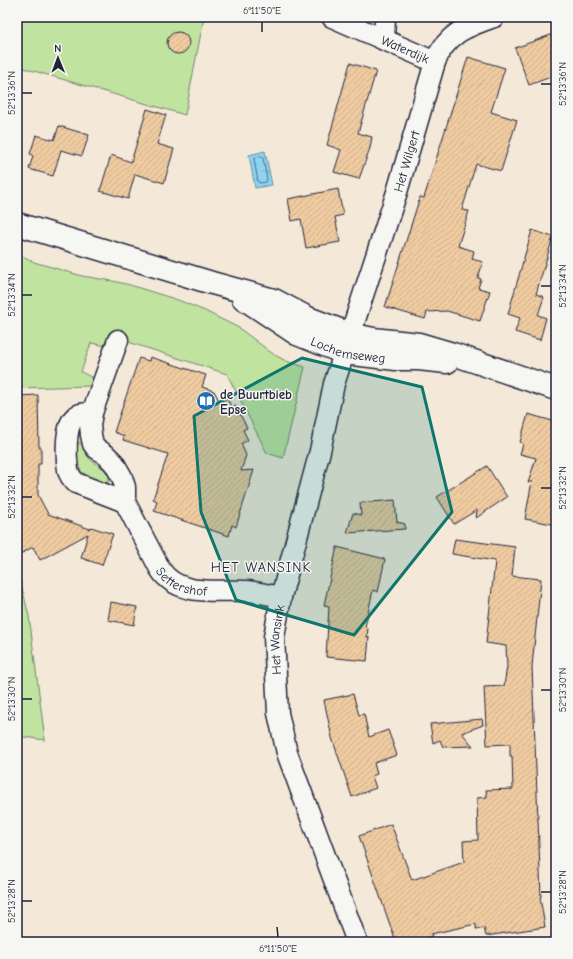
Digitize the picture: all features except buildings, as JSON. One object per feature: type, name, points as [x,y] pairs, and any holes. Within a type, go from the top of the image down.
[{"type":"main road","name":"Lochemseweg","points":[[17,224],[212,283],[274,300],[308,318],[347,344],[373,339],[419,344],[556,389]]},
{"type":"street","name":"Waterdijk","points":[[332,17],[434,62]]},
{"type":"street","points":[[384,40],[385,17]]},
{"type":"street","name":"Het Wilgert","points":[[347,344],[397,192],[434,62],[440,50],[447,41],[464,28],[494,17]]},
{"type":"street","name":"Settershof","points":[[118,340],[92,413],[90,425],[91,435],[93,444],[96,448],[110,459],[120,473],[125,487],[126,502],[160,569],[170,581],[184,587],[219,592],[256,592],[281,597]]},
{"type":"street","name":"Het Wansink","points":[[347,344],[334,384],[320,451],[281,597],[274,636],[278,713],[287,753],[357,942]]},
{"type":"street","points":[[92,413],[76,416],[71,422],[68,431],[68,470],[70,476],[76,483],[126,502]]},
{"type":"highlighted area","points":[[302,358],[422,387],[452,512],[354,635],[236,600],[201,512],[194,416]]},
{"type":"green space","points":[[17,17],[204,17],[185,115],[17,66]]},
{"type":"green space","points":[[17,253],[34,262],[82,276],[130,285],[178,300],[205,311],[239,328],[273,354],[286,361],[305,367],[283,458],[267,453],[227,374],[122,340],[106,346],[91,343],[81,372],[95,379],[93,386],[17,388]]},
{"type":"green space","points":[[78,443],[82,443],[87,455],[92,461],[108,473],[109,482],[97,480],[81,471],[77,458]]},
{"type":"green space","points":[[17,574],[19,575],[29,616],[45,740],[17,736]]},
{"type":"water","points":[[265,151],[272,185],[255,188],[249,155]]},
{"type":"place","name":"de Buurtbieb Epse","points":[[206,401]]},
{"type":"district","name":"HET WANSINK","points":[[261,567]]}]
